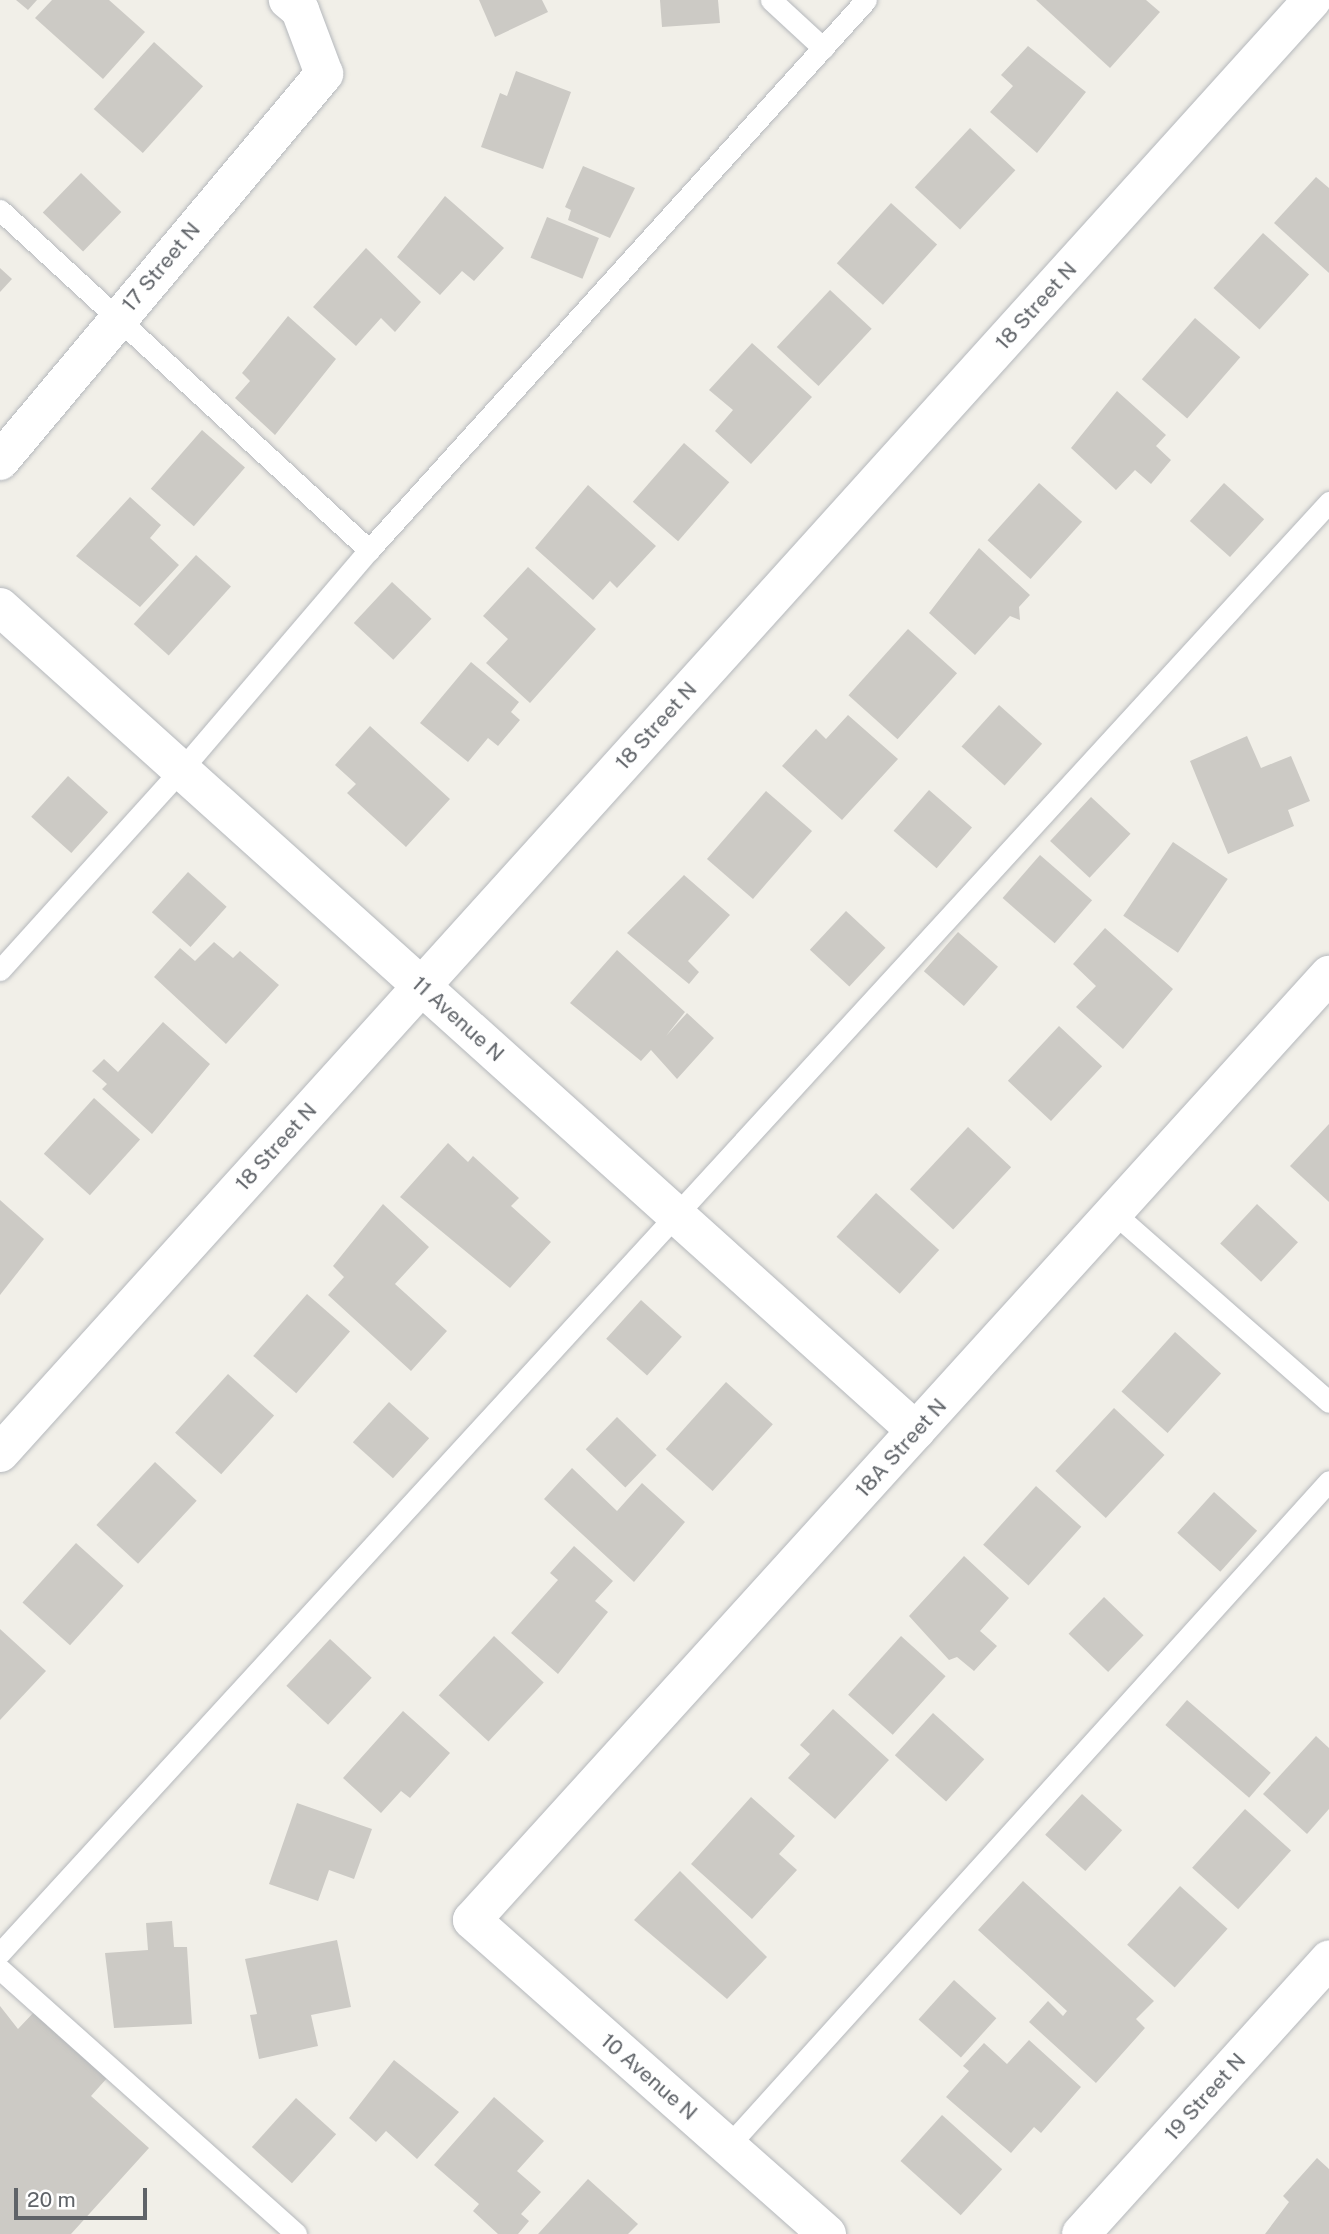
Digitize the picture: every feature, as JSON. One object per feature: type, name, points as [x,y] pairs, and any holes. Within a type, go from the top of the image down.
[{"type":"street","name":"17 Street N","points":[[0,461],[324,74],[300,10],[288,0]]},
{"type":"street","name":"18 Street N","points":[[0,1453],[1312,0]]},
{"type":"street","name":"11 Avenue N","points":[[0,607],[916,1431]]},
{"type":"street","name":"18A Street N","points":[[472,1920],[1329,975]]},
{"type":"street","name":"10 Avenue N","points":[[472,1920],[827,2234]]},
{"type":"street","name":"19 Street N","points":[[1081,2234],[1329,1960]]},
{"type":"lane","points":[[771,0],[823,48]]},
{"type":"lane","points":[[0,970],[181,770],[369,550],[866,0]]},
{"type":"lane","points":[[0,210],[116,320],[369,550]]},
{"type":"lane","points":[[0,1953],[1328,506]]},
{"type":"lane","points":[[1114,1213],[1329,1402]]},
{"type":"lane","points":[[728,2146],[1329,1481]]},
{"type":"lane","points":[[0,1969],[296,2234]]},
{"type":"building","points":[[16,0],[37,0],[28,10]]},
{"type":"building","points":[[52,0],[109,0],[145,32],[103,79],[35,18]]},
{"type":"building","points":[[479,0],[542,0],[548,12],[495,37]]},
{"type":"building","points":[[660,0],[718,0],[720,23],[662,27]]},
{"type":"building","points":[[1036,0],[1146,0],[1160,12],[1110,68]]},
{"type":"building","points":[[154,42],[203,86],[143,153],[94,109]]},
{"type":"building","points":[[1028,46],[1086,92],[1037,153],[990,112],[1013,86],[1001,75]]},
{"type":"building","points":[[516,71],[571,92],[543,169],[481,147],[500,93],[507,96]]},
{"type":"building","points":[[970,128],[1015,170],[960,230],[915,187]]},
{"type":"building","points":[[583,166],[635,188],[610,238],[568,220],[571,210],[565,207]]},
{"type":"building","points":[[81,173],[121,212],[83,251],[43,213]]},
{"type":"building","points":[[1316,177],[1329,188],[1329,273],[1274,223]]},
{"type":"building","points":[[445,196],[504,248],[474,281],[462,271],[440,295],[397,257]]},
{"type":"building","points":[[891,203],[937,244],[883,305],[837,263]]},
{"type":"building","points":[[547,217],[599,238],[582,279],[531,258]]},
{"type":"building","points":[[1263,233],[1309,274],[1260,329],[1213,288]]},
{"type":"building","points":[[366,248],[421,302],[395,332],[381,318],[356,346],[313,307]]},
{"type":"building","points":[[0,268],[12,279],[0,292]]},
{"type":"building","points":[[830,290],[872,329],[818,386],[777,347]]},
{"type":"building","points":[[288,316],[336,359],[275,435],[235,398],[250,381],[242,373]]},
{"type":"building","points":[[1195,318],[1240,357],[1187,418],[1142,379]]},
{"type":"building","points":[[752,343],[812,397],[751,464],[715,431],[733,410],[709,390]]},
{"type":"building","points":[[1117,391],[1166,435],[1156,446],[1171,460],[1151,484],[1135,470],[1116,490],[1071,448]]},
{"type":"building","points":[[202,430],[245,467],[194,526],[151,489]]},
{"type":"building","points":[[684,443],[729,482],[678,541],[633,502]]},
{"type":"building","points":[[1039,483],[1082,522],[1031,579],[987,540]]},
{"type":"building","points":[[1224,483],[1264,519],[1230,557],[1190,521]]},
{"type":"building","points":[[588,485],[656,546],[617,588],[610,581],[593,600],[535,548]]},
{"type":"building","points":[[130,497],[161,525],[150,538],[179,565],[140,607],[76,556]]},
{"type":"building","points":[[979,548],[1030,595],[1019,607],[1020,620],[1010,616],[975,655],[929,613]]},
{"type":"building","points":[[196,555],[231,586],[169,656],[134,624]]},
{"type":"building","points":[[528,567],[596,629],[530,703],[486,663],[508,639],[483,616]]},
{"type":"building","points":[[392,582],[431,619],[393,660],[354,623]]},
{"type":"building","points":[[908,629],[957,673],[897,739],[848,695]]},
{"type":"building","points":[[471,662],[519,702],[511,712],[520,720],[498,746],[488,738],[468,762],[420,723]]},
{"type":"building","points":[[999,705],[1042,744],[1005,785],[962,747]]},
{"type":"building","points":[[848,715],[898,759],[842,820],[782,766],[816,729],[826,739]]},
{"type":"building","points":[[370,726],[450,799],[406,847],[347,793],[356,784],[335,765]]},
{"type":"building","points":[[1247,736],[1261,768],[1291,756],[1310,801],[1288,810],[1294,826],[1228,854],[1190,761]]},
{"type":"building","points":[[68,776],[108,812],[71,853],[31,817]]},
{"type":"building","points":[[929,790],[972,827],[937,868],[894,831]]},
{"type":"building","points":[[766,791],[812,831],[753,899],[707,859]]},
{"type":"building","points":[[1091,797],[1130,834],[1090,878],[1050,841]]},
{"type":"building","points":[[1173,842],[1228,879],[1178,953],[1123,916]]},
{"type":"building","points":[[1040,855],[1092,900],[1055,943],[1003,898]]},
{"type":"building","points":[[188,872],[227,907],[191,947],[152,912]]},
{"type":"building","points":[[684,875],[730,915],[688,961],[699,972],[689,984],[627,933]]},
{"type":"building","points":[[846,911],[885,948],[849,987],[810,950]]},
{"type":"building","points":[[1105,928],[1173,989],[1123,1049],[1076,1007],[1096,986],[1073,964]]},
{"type":"building","points":[[958,932],[998,967],[964,1006],[924,971]]},
{"type":"building","points":[[214,942],[233,958],[240,951],[279,985],[226,1044],[154,977],[180,948],[195,961]]},
{"type":"building","points":[[617,950],[685,1012],[666,1036],[687,1013],[714,1038],[677,1079],[651,1050],[641,1061],[570,1003]]},
{"type":"building","points":[[163,1022],[210,1064],[152,1134],[102,1089],[107,1084],[92,1071],[104,1059],[118,1072]]},
{"type":"building","points":[[1059,1026],[1102,1066],[1051,1121],[1008,1081]]},
{"type":"building","points":[[94,1098],[140,1139],[90,1195],[44,1154]]},
{"type":"building","points":[[1329,1124],[1329,1202],[1290,1166]]},
{"type":"building","points":[[968,1127],[1011,1167],[953,1229],[910,1189]]},
{"type":"building","points":[[448,1143],[468,1162],[473,1156],[519,1198],[511,1206],[551,1242],[510,1288],[400,1197]]},
{"type":"building","points":[[876,1193],[939,1250],[900,1294],[837,1237]]},
{"type":"building","points":[[0,1200],[44,1239],[0,1295]]},
{"type":"building","points":[[383,1204],[429,1247],[395,1284],[447,1331],[411,1371],[328,1295],[344,1277],[333,1266]]},
{"type":"building","points":[[1257,1204],[1298,1242],[1261,1282],[1220,1243]]},
{"type":"building","points":[[307,1294],[350,1331],[296,1393],[253,1356]]},
{"type":"building","points":[[641,1300],[682,1337],[647,1375],[606,1339]]},
{"type":"building","points":[[1175,1332],[1221,1373],[1168,1433],[1121,1391]]},
{"type":"building","points":[[228,1374],[274,1415],[221,1474],[175,1433]]},
{"type":"building","points":[[726,1382],[773,1424],[713,1491],[666,1449]]},
{"type":"building","points":[[389,1402],[429,1438],[393,1478],[353,1442]]},
{"type":"building","points":[[1114,1408],[1164,1455],[1106,1518],[1055,1471]]},
{"type":"building","points":[[617,1417],[657,1455],[625,1488],[586,1449]]},
{"type":"building","points":[[155,1462],[197,1501],[138,1564],[96,1525]]},
{"type":"building","points":[[572,1468],[617,1511],[642,1483],[685,1522],[634,1582],[544,1499]]},
{"type":"building","points":[[1036,1486],[1081,1527],[1028,1586],[983,1545]]},
{"type":"building","points":[[1214,1492],[1257,1531],[1220,1572],[1177,1533]]},
{"type":"building","points":[[76,1543],[124,1586],[70,1645],[22,1602]]},
{"type":"building","points":[[574,1546],[613,1581],[595,1601],[608,1612],[558,1674],[511,1633],[558,1580],[550,1573]]},
{"type":"building","points":[[964,1556],[1009,1598],[980,1631],[997,1646],[974,1671],[957,1657],[949,1660],[909,1616]]},
{"type":"building","points":[[1104,1597],[1144,1635],[1108,1672],[1069,1634]]},
{"type":"building","points":[[0,1629],[46,1671],[0,1720]]},
{"type":"building","points":[[494,1636],[544,1682],[488,1742],[439,1695]]},
{"type":"building","points":[[901,1636],[946,1676],[893,1735],[848,1695]]},
{"type":"building","points":[[330,1639],[372,1678],[328,1725],[286,1686]]},
{"type":"building","points":[[1187,1700],[1271,1773],[1249,1798],[1165,1725]]},
{"type":"building","points":[[833,1709],[889,1760],[835,1819],[788,1778],[810,1754],[800,1745]]},
{"type":"building","points":[[403,1711],[450,1753],[410,1798],[401,1791],[381,1813],[343,1778]]},
{"type":"building","points":[[933,1713],[984,1759],[946,1802],[895,1755]]},
{"type":"building","points":[[1316,1736],[1329,1748],[1329,1809],[1307,1834],[1263,1794]]},
{"type":"building","points":[[1082,1794],[1122,1830],[1085,1871],[1045,1835]]},
{"type":"building","points":[[751,1797],[795,1836],[779,1854],[797,1870],[752,1919],[691,1864]]},
{"type":"building","points":[[297,1803],[372,1829],[354,1879],[329,1870],[318,1901],[269,1884]]},
{"type":"building","points":[[1245,1809],[1291,1850],[1238,1909],[1192,1868]]},
{"type":"building","points":[[680,1871],[767,1957],[727,1999],[634,1920]]},
{"type":"building","points":[[1023,1881],[1154,2001],[1136,2019],[1145,2028],[1096,2083],[1029,2022],[1048,2001],[1063,2016],[1067,2011],[978,1930]]},
{"type":"building","points":[[1180,1886],[1228,1929],[1175,1988],[1127,1945]]},
{"type":"building","points":[[172,1921],[174,1947],[187,1947],[192,2024],[114,2028],[105,1953],[148,1950],[146,1923]]},
{"type":"building","points":[[337,1940],[351,2007],[311,2015],[318,2046],[259,2059],[250,2015],[257,2014],[245,1959]]},
{"type":"building","points":[[954,1980],[996,2018],[961,2058],[919,2019]]},
{"type":"building","points":[[0,2006],[18,2029],[35,2011],[108,2077],[91,2096],[149,2148],[71,2234],[0,2234]]},
{"type":"building","points":[[1029,2040],[1081,2087],[1041,2133],[1034,2127],[1011,2153],[946,2097],[969,2071],[963,2066],[984,2043],[1007,2064]]},
{"type":"building","points":[[394,2060],[459,2112],[417,2159],[386,2131],[376,2142],[349,2118]]},
{"type":"building","points":[[494,2097],[544,2141],[517,2171],[541,2192],[521,2214],[529,2221],[518,2234],[498,2234],[473,2211],[479,2204],[434,2165]]},
{"type":"building","points":[[296,2098],[336,2134],[292,2183],[252,2147]]},
{"type":"building","points":[[942,2115],[1002,2169],[961,2215],[901,2161]]},
{"type":"building","points":[[1317,2158],[1329,2169],[1329,2234],[1265,2234],[1289,2202],[1283,2196]]},
{"type":"building","points":[[588,2179],[638,2224],[628,2234],[538,2234]]}]
